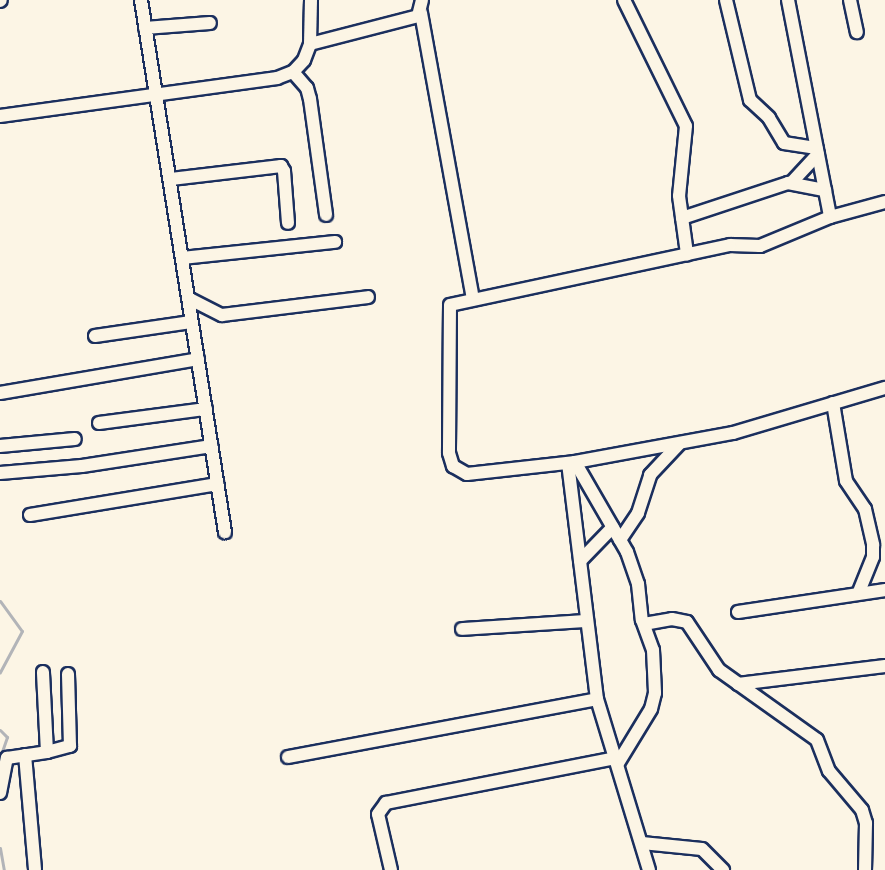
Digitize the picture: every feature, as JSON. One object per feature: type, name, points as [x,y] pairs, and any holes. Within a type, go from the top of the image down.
[{"type":"street","points":[[141,0],[225,532]]},
{"type":"street","points":[[0,116],[46,107],[155,96],[277,78],[293,72],[304,60],[310,44],[311,0]]},
{"type":"street","points":[[624,0],[683,117],[685,138],[679,184],[687,254]]},
{"type":"street","points":[[726,0],[750,100],[769,118],[784,143],[818,151]]},
{"type":"street","points":[[788,0],[830,217]]},
{"type":"street","points":[[850,0],[857,32]]},
{"type":"street","points":[[310,44],[422,6],[473,299]]},
{"type":"street","points":[[145,28],[210,23]]},
{"type":"street","points":[[293,72],[307,88],[310,99],[326,215]]},
{"type":"street","points":[[792,182],[818,151]]},
{"type":"street","points":[[171,179],[281,166],[288,223]]},
{"type":"street","points":[[682,218],[792,182],[825,190]]},
{"type":"street","points":[[885,202],[830,217],[760,246],[730,245],[453,303],[448,311],[449,453],[453,466],[467,474],[571,462],[679,444],[761,426],[885,388]]},
{"type":"street","points":[[182,258],[335,242]]},
{"type":"street","points":[[188,298],[222,315],[368,297]]},
{"type":"street","points":[[95,336],[191,322]]},
{"type":"street","points":[[0,393],[198,359]]},
{"type":"street","points":[[833,403],[846,481],[865,509],[873,545],[873,557],[859,592]]},
{"type":"street","points":[[99,423],[206,409]]},
{"type":"street","points":[[0,446],[75,439]]},
{"type":"street","points":[[55,441],[59,468]]},
{"type":"street","points":[[620,540],[635,520],[650,475],[679,444]]},
{"type":"street","points":[[0,473],[59,468],[211,446]]},
{"type":"street","points":[[391,870],[378,814],[386,803],[617,760],[644,725],[655,693],[653,650],[644,624],[635,575],[613,527],[571,462]]},
{"type":"street","points":[[571,462],[597,699],[649,870]]},
{"type":"street","points":[[30,515],[217,484]]},
{"type":"street","points":[[580,561],[613,527]]},
{"type":"street","points":[[738,612],[885,590]]},
{"type":"street","points":[[644,624],[672,619],[687,622],[715,665],[820,744],[829,771],[864,816],[865,870]]},
{"type":"street","points":[[462,629],[587,621]]},
{"type":"street","points":[[738,684],[885,666]]},
{"type":"street","points":[[43,672],[47,752]]},
{"type":"street","points":[[0,793],[7,758],[70,746],[68,674]]},
{"type":"street","points":[[288,757],[597,699]]},
{"type":"street","points":[[25,755],[35,870]]},
{"type":"street","points":[[642,843],[702,849],[723,870]]},
{"type":"waterway","points":[[0,601],[22,631],[0,672]]},
{"type":"waterway","points":[[0,730],[7,737],[0,757]]},
{"type":"waterway","points":[[0,848],[4,870]]}]
